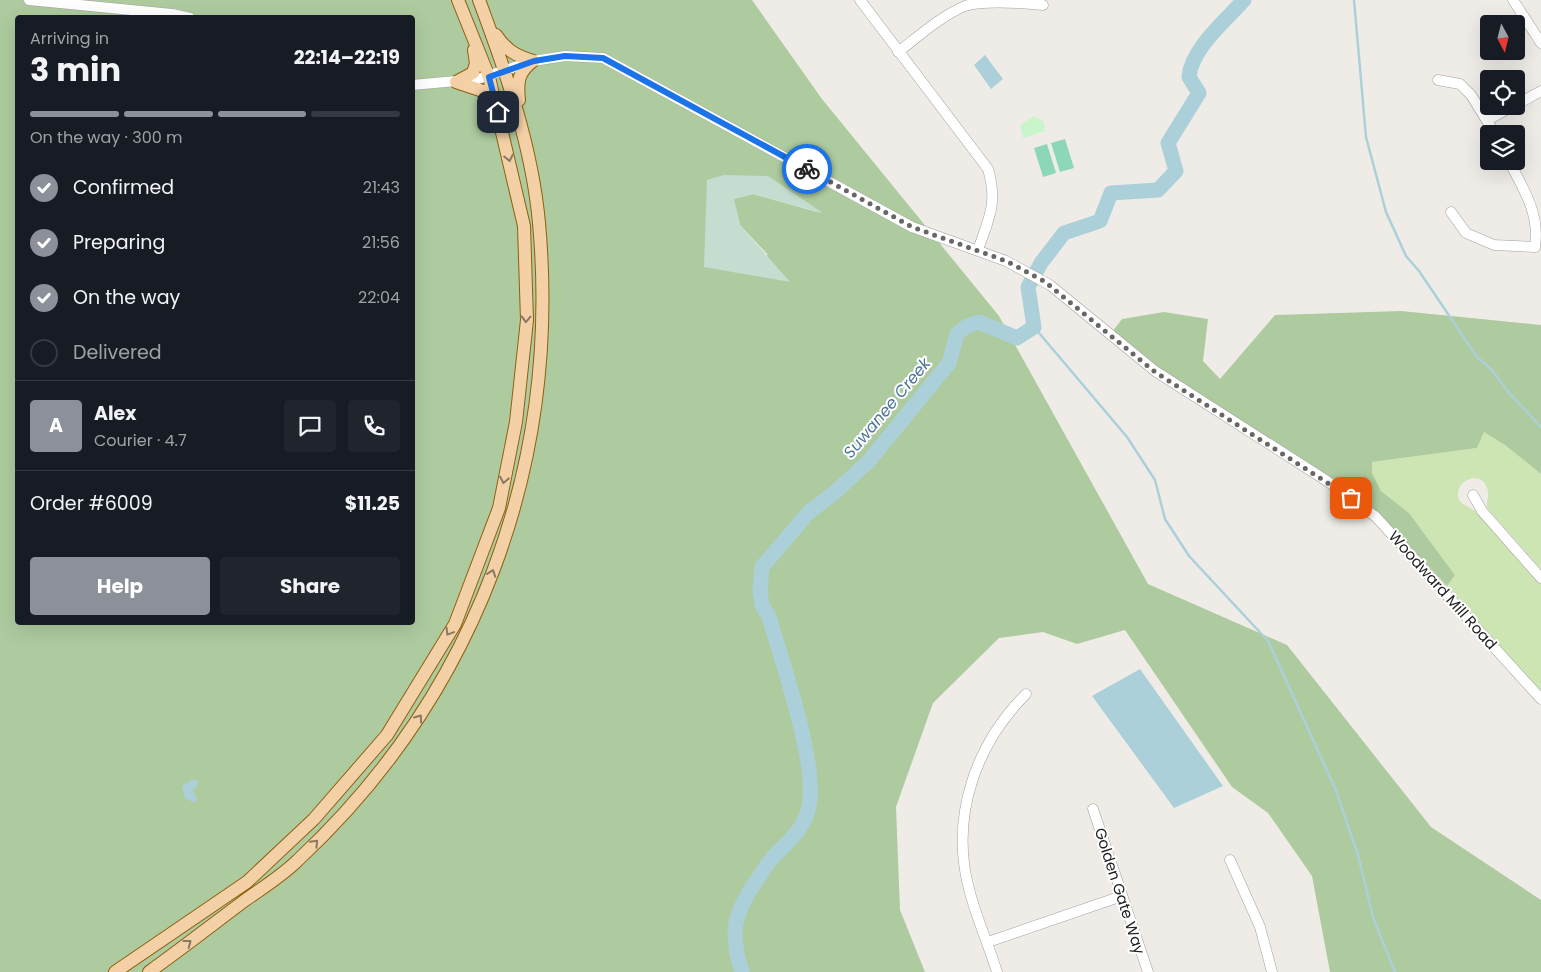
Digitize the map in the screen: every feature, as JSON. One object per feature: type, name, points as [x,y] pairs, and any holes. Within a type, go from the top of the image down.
[{"type":"main road","points":[[115,972],[247,882],[314,819],[387,735],[455,624],[499,508],[516,422],[527,320],[524,226],[489,77],[458,0]]},
{"type":"main road","points":[[479,0],[505,71],[527,152]]},
{"type":"main road","points":[[487,22],[504,46],[516,56],[534,61]]},
{"type":"main road","points":[[456,82],[468,78],[474,71],[476,63],[471,33]]},
{"type":"main road","points":[[149,972],[297,862],[369,786],[430,702],[479,609],[515,511],[535,414],[544,321],[539,221],[518,87],[521,73],[534,61]]},
{"type":"main road","points":[[456,82],[483,91],[498,112]]},
{"type":"street","points":[[29,0],[176,15]]},
{"type":"street","points":[[860,0],[988,169],[994,188],[992,209],[978,250]]},
{"type":"street","points":[[1513,0],[1541,43]]},
{"type":"street","points":[[898,52],[966,3],[1003,1],[1043,5]]},
{"type":"street","name":"Woodward Mill Road","points":[[415,85],[456,82],[489,77],[534,61],[565,56],[603,58],[912,227],[1015,265],[1044,281],[1155,372],[1327,480],[1376,517],[1541,699]]},
{"type":"street","points":[[1438,80],[1460,84],[1471,95],[1490,125]]},
{"type":"street","points":[[1525,100],[1541,91]]},
{"type":"street","points":[[1488,120],[1497,115]]},
{"type":"street","points":[[1451,212],[1466,233],[1494,244],[1535,247],[1538,230],[1530,202],[1514,170]]},
{"type":"street","points":[[1473,495],[1482,511],[1541,578]]},
{"type":"street","points":[[997,972],[972,899],[965,872],[964,816],[974,775],[984,749],[999,725],[1026,694]]},
{"type":"street","name":"Golden Gate Way","points":[[1093,809],[1148,972]]},
{"type":"street","points":[[1230,860],[1260,927],[1272,972]]},
{"type":"street","points":[[988,942],[1122,896]]},
{"type":"green space","points":[[0,0],[752,0],[822,99],[999,316],[1148,584],[1287,645],[1431,827],[1541,900],[1541,972],[1330,972],[1312,876],[1268,813],[1232,787],[1125,630],[1077,644],[1043,632],[999,638],[933,703],[896,807],[900,910],[925,972],[0,972]],"holes":[[[724,175],[821,213],[753,194],[733,199],[740,225],[768,255],[704,267]]]},
{"type":"green space","points":[[1034,116],[1044,122],[1045,131],[1023,138],[1020,125]]},
{"type":"green space","points":[[1065,139],[1074,168],[1060,172],[1051,143]]},
{"type":"green space","points":[[1047,144],[1056,173],[1043,177],[1034,148]]},
{"type":"green space","points":[[724,175],[768,176],[823,213],[753,194],[734,199],[740,225],[790,282],[704,267],[707,180]]},
{"type":"green space","points":[[1401,311],[1541,325],[1541,474],[1505,445],[1484,432],[1477,448],[1372,462],[1372,473],[1381,491],[1409,513],[1455,575],[1447,586],[1387,522],[1153,365],[1112,332],[1122,319],[1164,312],[1208,319],[1203,361],[1220,379],[1275,315]]},
{"type":"green space","points":[[1484,432],[1505,445],[1541,474],[1541,569],[1487,508],[1488,491],[1483,482],[1478,479],[1466,481],[1462,484],[1458,496],[1461,503],[1477,512],[1541,584],[1541,693],[1447,586],[1455,575],[1409,513],[1381,491],[1372,473],[1372,462],[1477,448]]},
{"type":"water","points":[[985,55],[1003,79],[991,89],[974,65]]},
{"type":"water","points":[[1140,669],[1223,786],[1174,808],[1092,696]]},
{"type":"water","points":[[191,779],[198,781],[197,787],[192,790],[197,798],[195,803],[185,798],[182,788]]},
{"type":"waterway","name":"Suwanee Creek","points":[[742,972],[735,934],[739,913],[749,892],[772,858],[791,839],[804,821],[809,806],[810,788],[804,740],[790,685],[769,617],[762,605],[760,592],[762,567],[809,512],[834,493],[868,462],[949,363],[957,334],[967,326],[979,322],[1017,338],[1034,327],[1028,287],[1041,263],[1064,233],[1100,221],[1111,193],[1158,190],[1176,171],[1168,143],[1199,93],[1189,77],[1191,66],[1210,36],[1244,0]]},
{"type":"waterway","points":[[1354,0],[1366,137],[1386,212],[1406,256],[1419,271],[1477,357],[1491,369],[1510,394],[1541,427]]},
{"type":"waterway","points":[[1034,327],[1127,437],[1155,480],[1165,519],[1189,556],[1268,641],[1335,788],[1358,855],[1373,917],[1395,972]]},
{"type":"way so far","points":[[807,169],[912,227],[1006,261],[1044,281],[1155,372],[1327,480],[1351,498]]},
{"type":"route","points":[[498,112],[489,77],[534,61],[565,56],[603,58],[807,169]]}]
